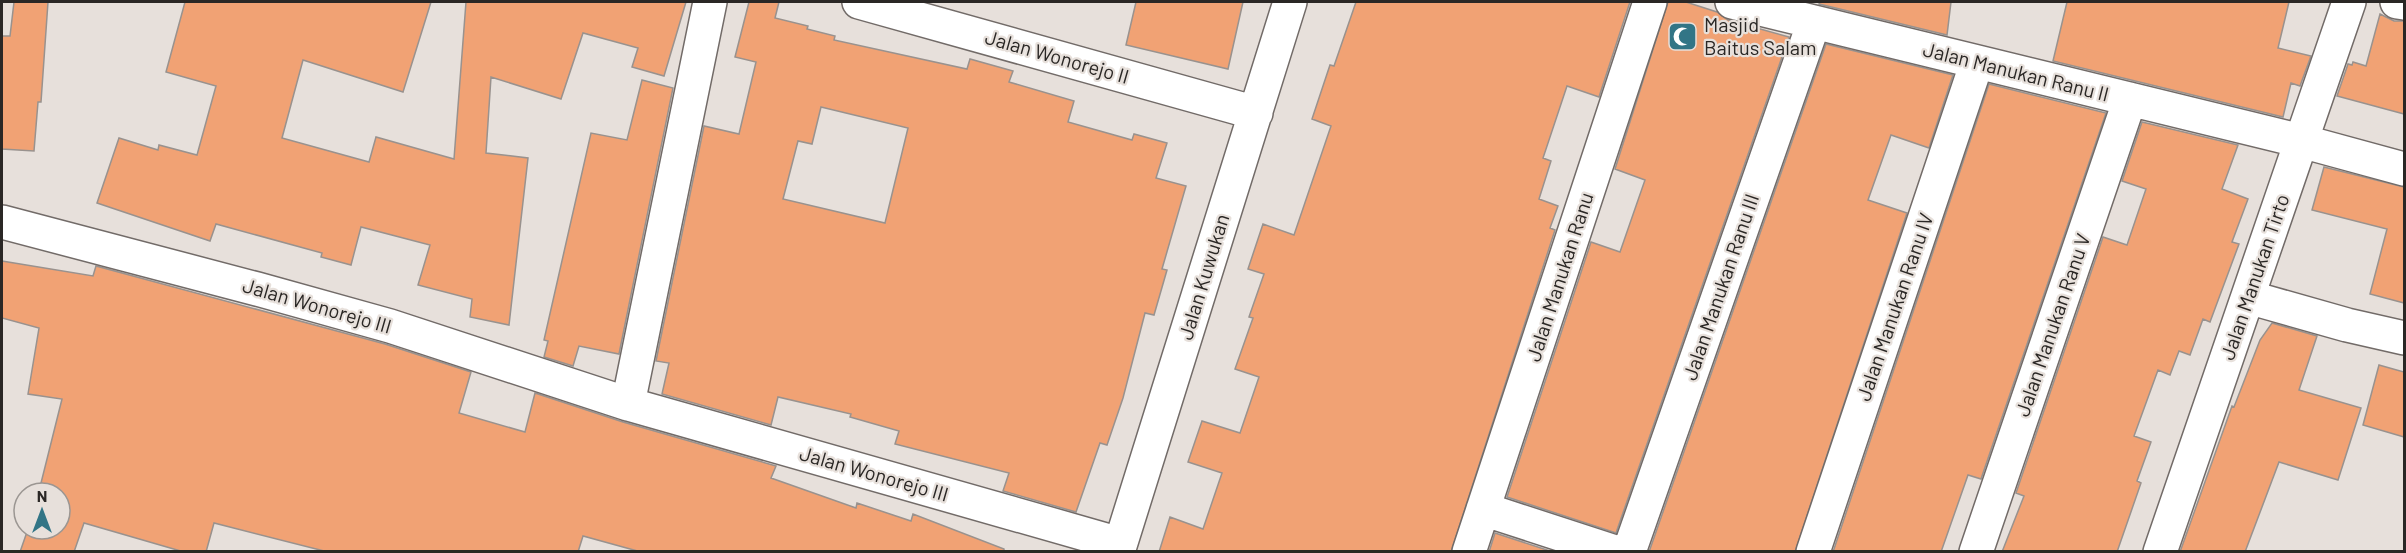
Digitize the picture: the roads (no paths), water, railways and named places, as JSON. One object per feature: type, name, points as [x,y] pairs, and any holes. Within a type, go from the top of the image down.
[{"type":"street","points":[[628,404],[710,2]]},
{"type":"street","name":"Jalan Wonorejo II","points":[[859,2],[1256,113]]},
{"type":"street","name":"Jalan Kuwukan","points":[[1119,548],[1290,2]]},
{"type":"street","name":"Jalan Manukan Ranu","points":[[1469,552],[1650,2]]},
{"type":"street","name":"Jalan Manukan Ranu II","points":[[1732,2],[2301,141],[2404,169]]},
{"type":"street","name":"Jalan Manukan Tirto","points":[[2160,552],[2349,2]]},
{"type":"street","points":[[2397,2],[2404,3]]},
{"type":"street","name":"Jalan Manukan Ranu III","points":[[1629,552],[1814,22]]},
{"type":"street","name":"Jalan Manukan Ranu IV","points":[[1813,552],[1977,62]]},
{"type":"street","name":"Jalan Manukan Ranu V","points":[[1976,552],[2130,99]]},
{"type":"street","name":"Jalan Wonorejo III","points":[[2,222],[390,326],[628,404],[1119,548]]},
{"type":"street","points":[[2248,297],[2347,325],[2404,338]]},
{"type":"street","points":[[1484,509],[1615,552]]},
{"type":"place","name":"Masjid Baitus Salam","points":[[1683,36]]}]
